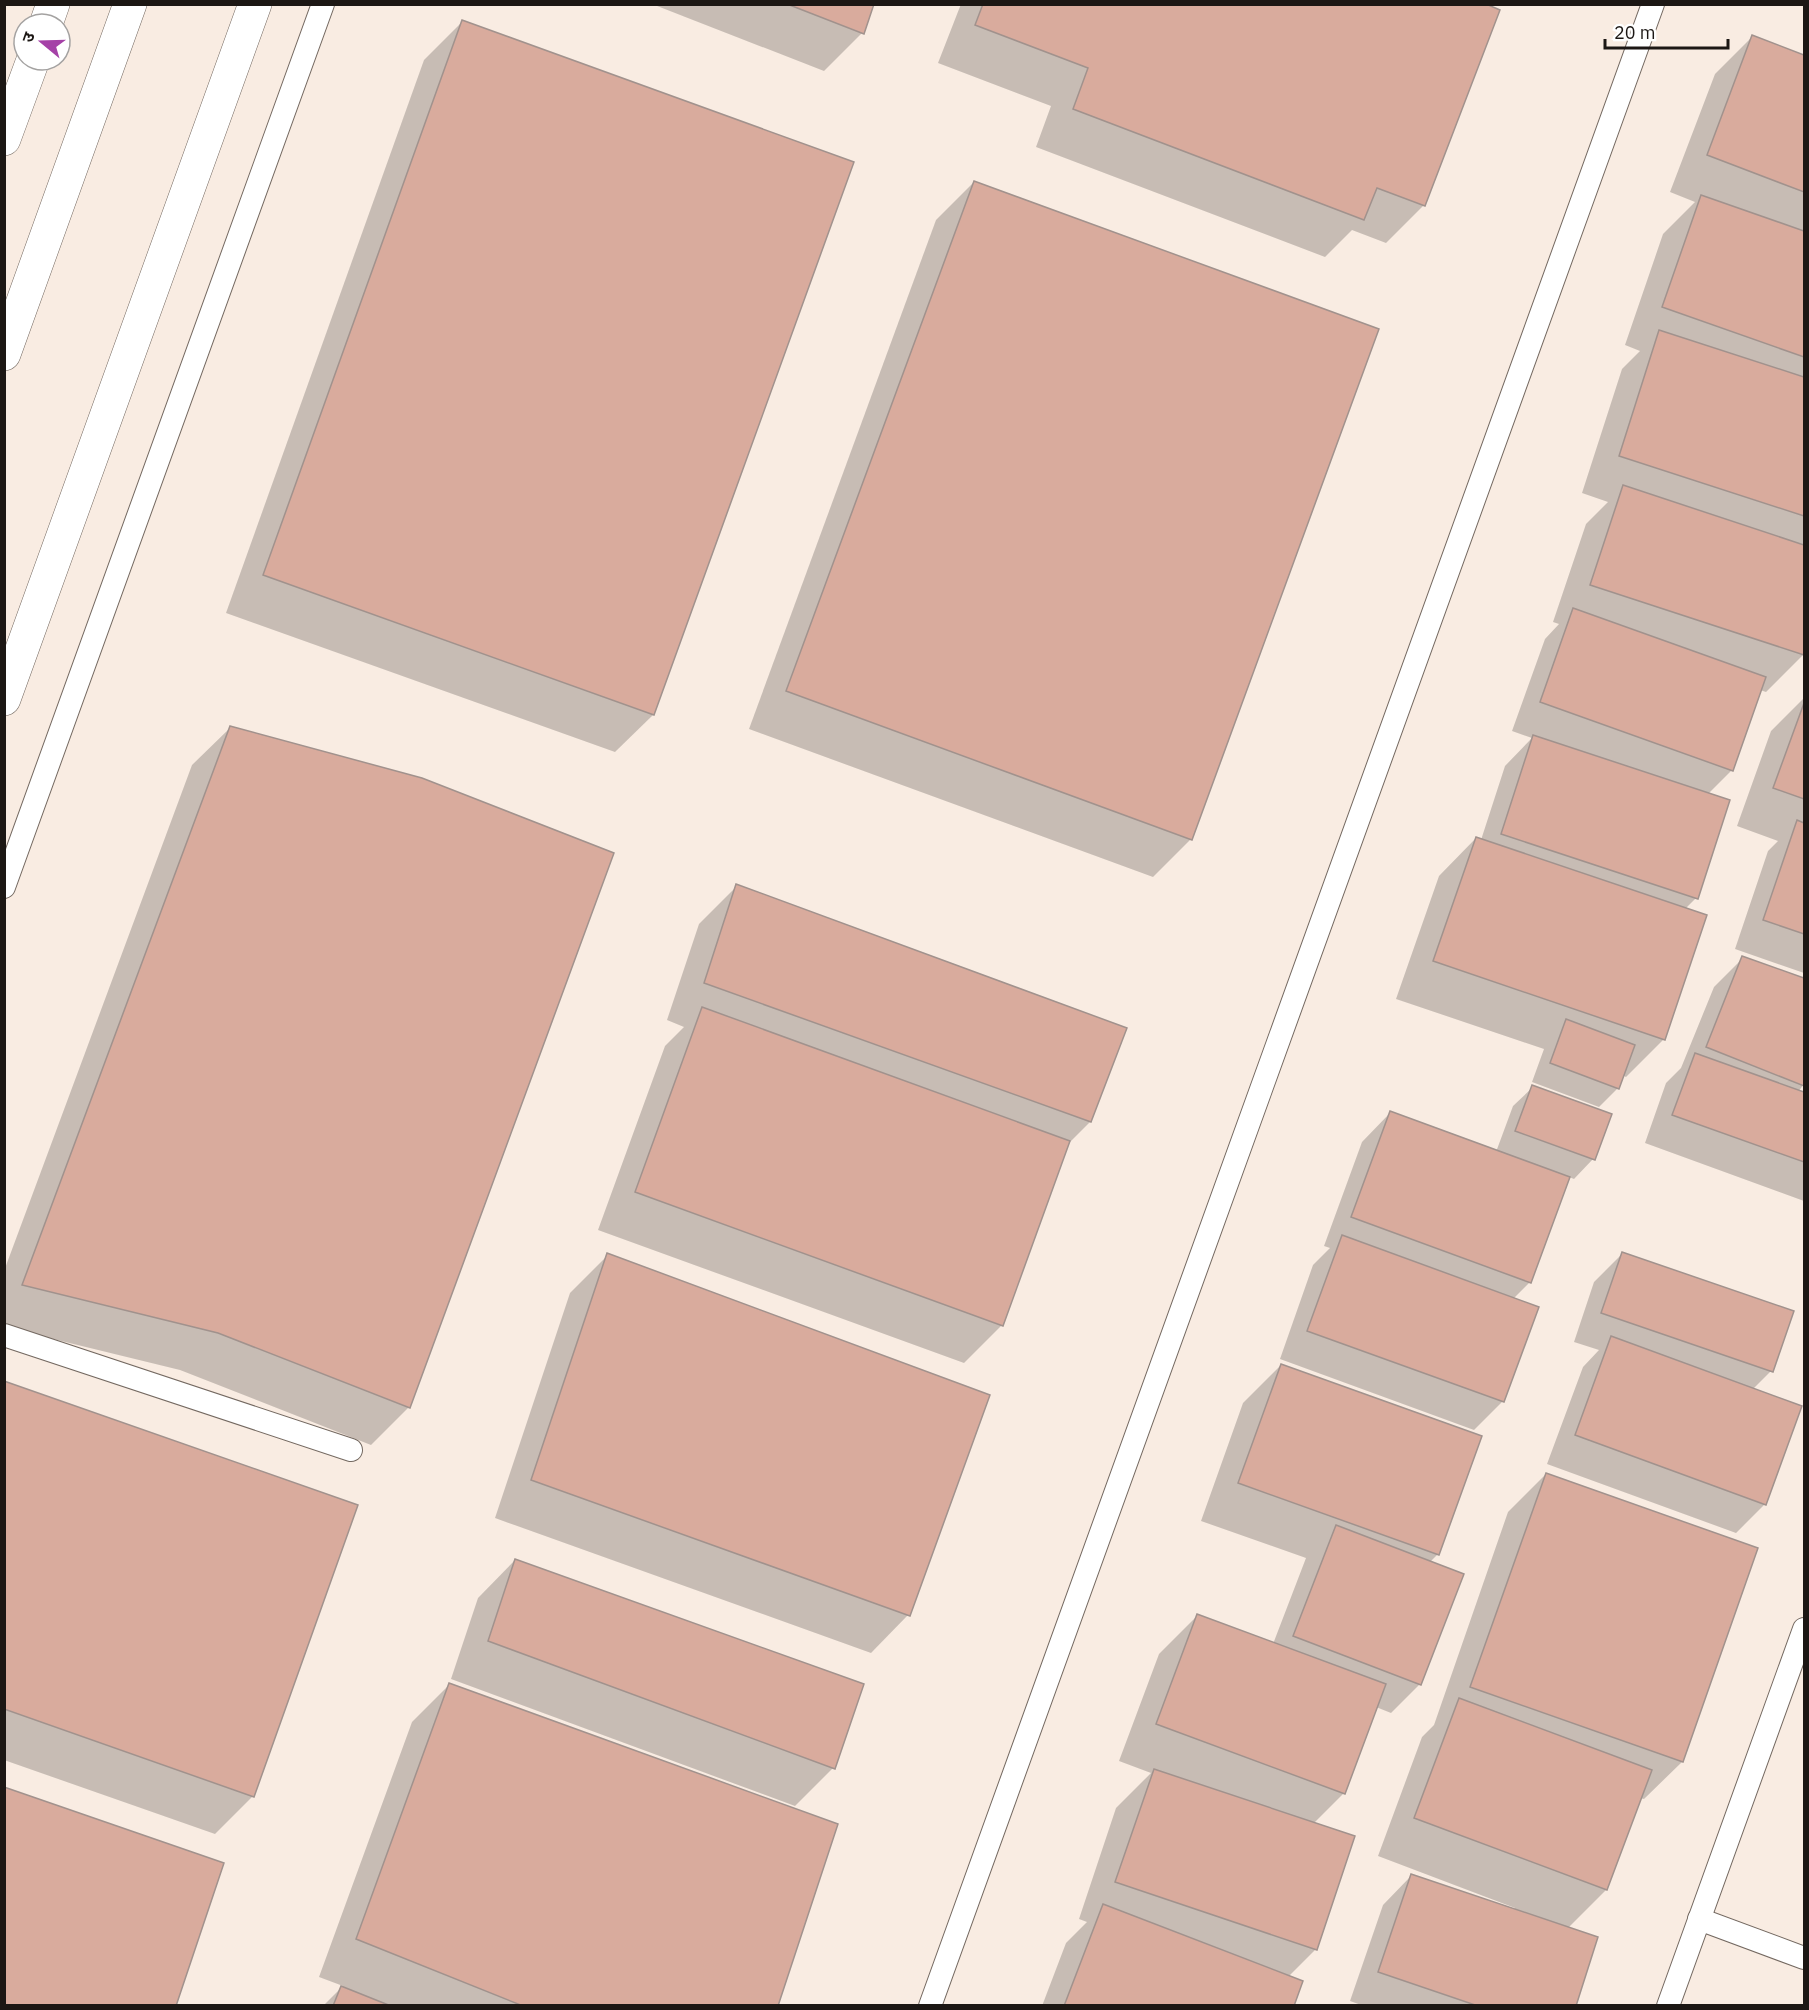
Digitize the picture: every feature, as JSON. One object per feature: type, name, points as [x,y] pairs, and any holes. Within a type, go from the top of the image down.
[{"type":"main road","points":[[4,354],[130,4]]},
{"type":"main road","points":[[4,699],[255,4]]},
{"type":"main road","points":[[4,139],[29,72]]},
{"type":"lane","points":[[4,886],[323,4]]},
{"type":"lane","points":[[930,2006],[1653,4]]},
{"type":"lane","points":[[4,1335],[351,1450]]},
{"type":"lane","points":[[1668,2006],[1804,1629]]},
{"type":"lane","points":[[1699,1919],[1804,1958]]},
{"type":"building","points":[[787,4],[874,4],[864,34]]},
{"type":"building","points":[[983,4],[1486,4],[1500,10],[1425,206],[1377,188],[1364,220],[1073,109],[1088,68],[975,25]]},
{"type":"building","points":[[462,20],[854,162],[654,715],[263,575]]},
{"type":"building","points":[[1752,35],[1804,55],[1804,192],[1707,155]]},
{"type":"building","points":[[974,181],[1379,329],[1192,840],[786,691]]},
{"type":"building","points":[[1701,195],[1804,231],[1804,357],[1662,307]]},
{"type":"building","points":[[1659,330],[1804,377],[1804,516],[1619,456]]},
{"type":"building","points":[[1623,485],[1804,545],[1804,655],[1590,585]]},
{"type":"building","points":[[1573,608],[1766,677],[1733,771],[1540,702]]},
{"type":"building","points":[[1804,703],[1804,799],[1773,788]]},
{"type":"building","points":[[230,726],[422,778],[614,853],[410,1408],[218,1333],[22,1285]]},
{"type":"building","points":[[1533,735],[1730,800],[1698,899],[1501,834]]},
{"type":"building","points":[[1797,820],[1804,823],[1804,934],[1763,920]]},
{"type":"building","points":[[1476,837],[1707,915],[1665,1040],[1433,961]]},
{"type":"building","points":[[736,884],[1127,1028],[1091,1122],[704,983]]},
{"type":"building","points":[[1742,956],[1804,978],[1804,1086],[1706,1047]]},
{"type":"building","points":[[702,1007],[1070,1141],[1003,1326],[635,1192]]},
{"type":"building","points":[[1566,1019],[1635,1045],[1619,1089],[1550,1063]]},
{"type":"building","points":[[1695,1053],[1804,1092],[1804,1162],[1672,1115]]},
{"type":"building","points":[[1532,1085],[1612,1114],[1595,1160],[1515,1131]]},
{"type":"building","points":[[1390,1111],[1570,1177],[1531,1283],[1351,1217]]},
{"type":"building","points":[[1342,1235],[1539,1307],[1504,1402],[1307,1331]]},
{"type":"building","points":[[1622,1252],[1794,1311],[1773,1372],[1601,1313]]},
{"type":"building","points":[[607,1253],[990,1395],[910,1616],[531,1480]]},
{"type":"building","points":[[1611,1336],[1802,1406],[1766,1505],[1575,1435]]},
{"type":"building","points":[[1281,1364],[1482,1436],[1439,1555],[1238,1483]]},
{"type":"building","points":[[4,1381],[358,1505],[254,1797],[4,1709]]},
{"type":"building","points":[[1546,1473],[1758,1548],[1683,1762],[1470,1687]]},
{"type":"building","points":[[1336,1525],[1464,1574],[1421,1685],[1293,1636]]},
{"type":"building","points":[[515,1559],[864,1684],[835,1769],[488,1641]]},
{"type":"building","points":[[1197,1614],[1386,1684],[1345,1794],[1156,1724]]},
{"type":"building","points":[[449,1683],[838,1824],[778,2006],[523,2006],[356,1939]]},
{"type":"building","points":[[1459,1698],[1652,1770],[1607,1890],[1414,1818]]},
{"type":"building","points":[[1154,1769],[1355,1836],[1317,1950],[1115,1882]]},
{"type":"building","points":[[4,1787],[224,1863],[176,2006],[4,2006]]},
{"type":"building","points":[[1411,1874],[1598,1937],[1576,2006],[1478,2006],[1378,1972]]},
{"type":"building","points":[[1103,1904],[1303,1981],[1294,2006],[1064,2006]]},
{"type":"building","points":[[341,1986],[391,2006],[333,2006]]}]
